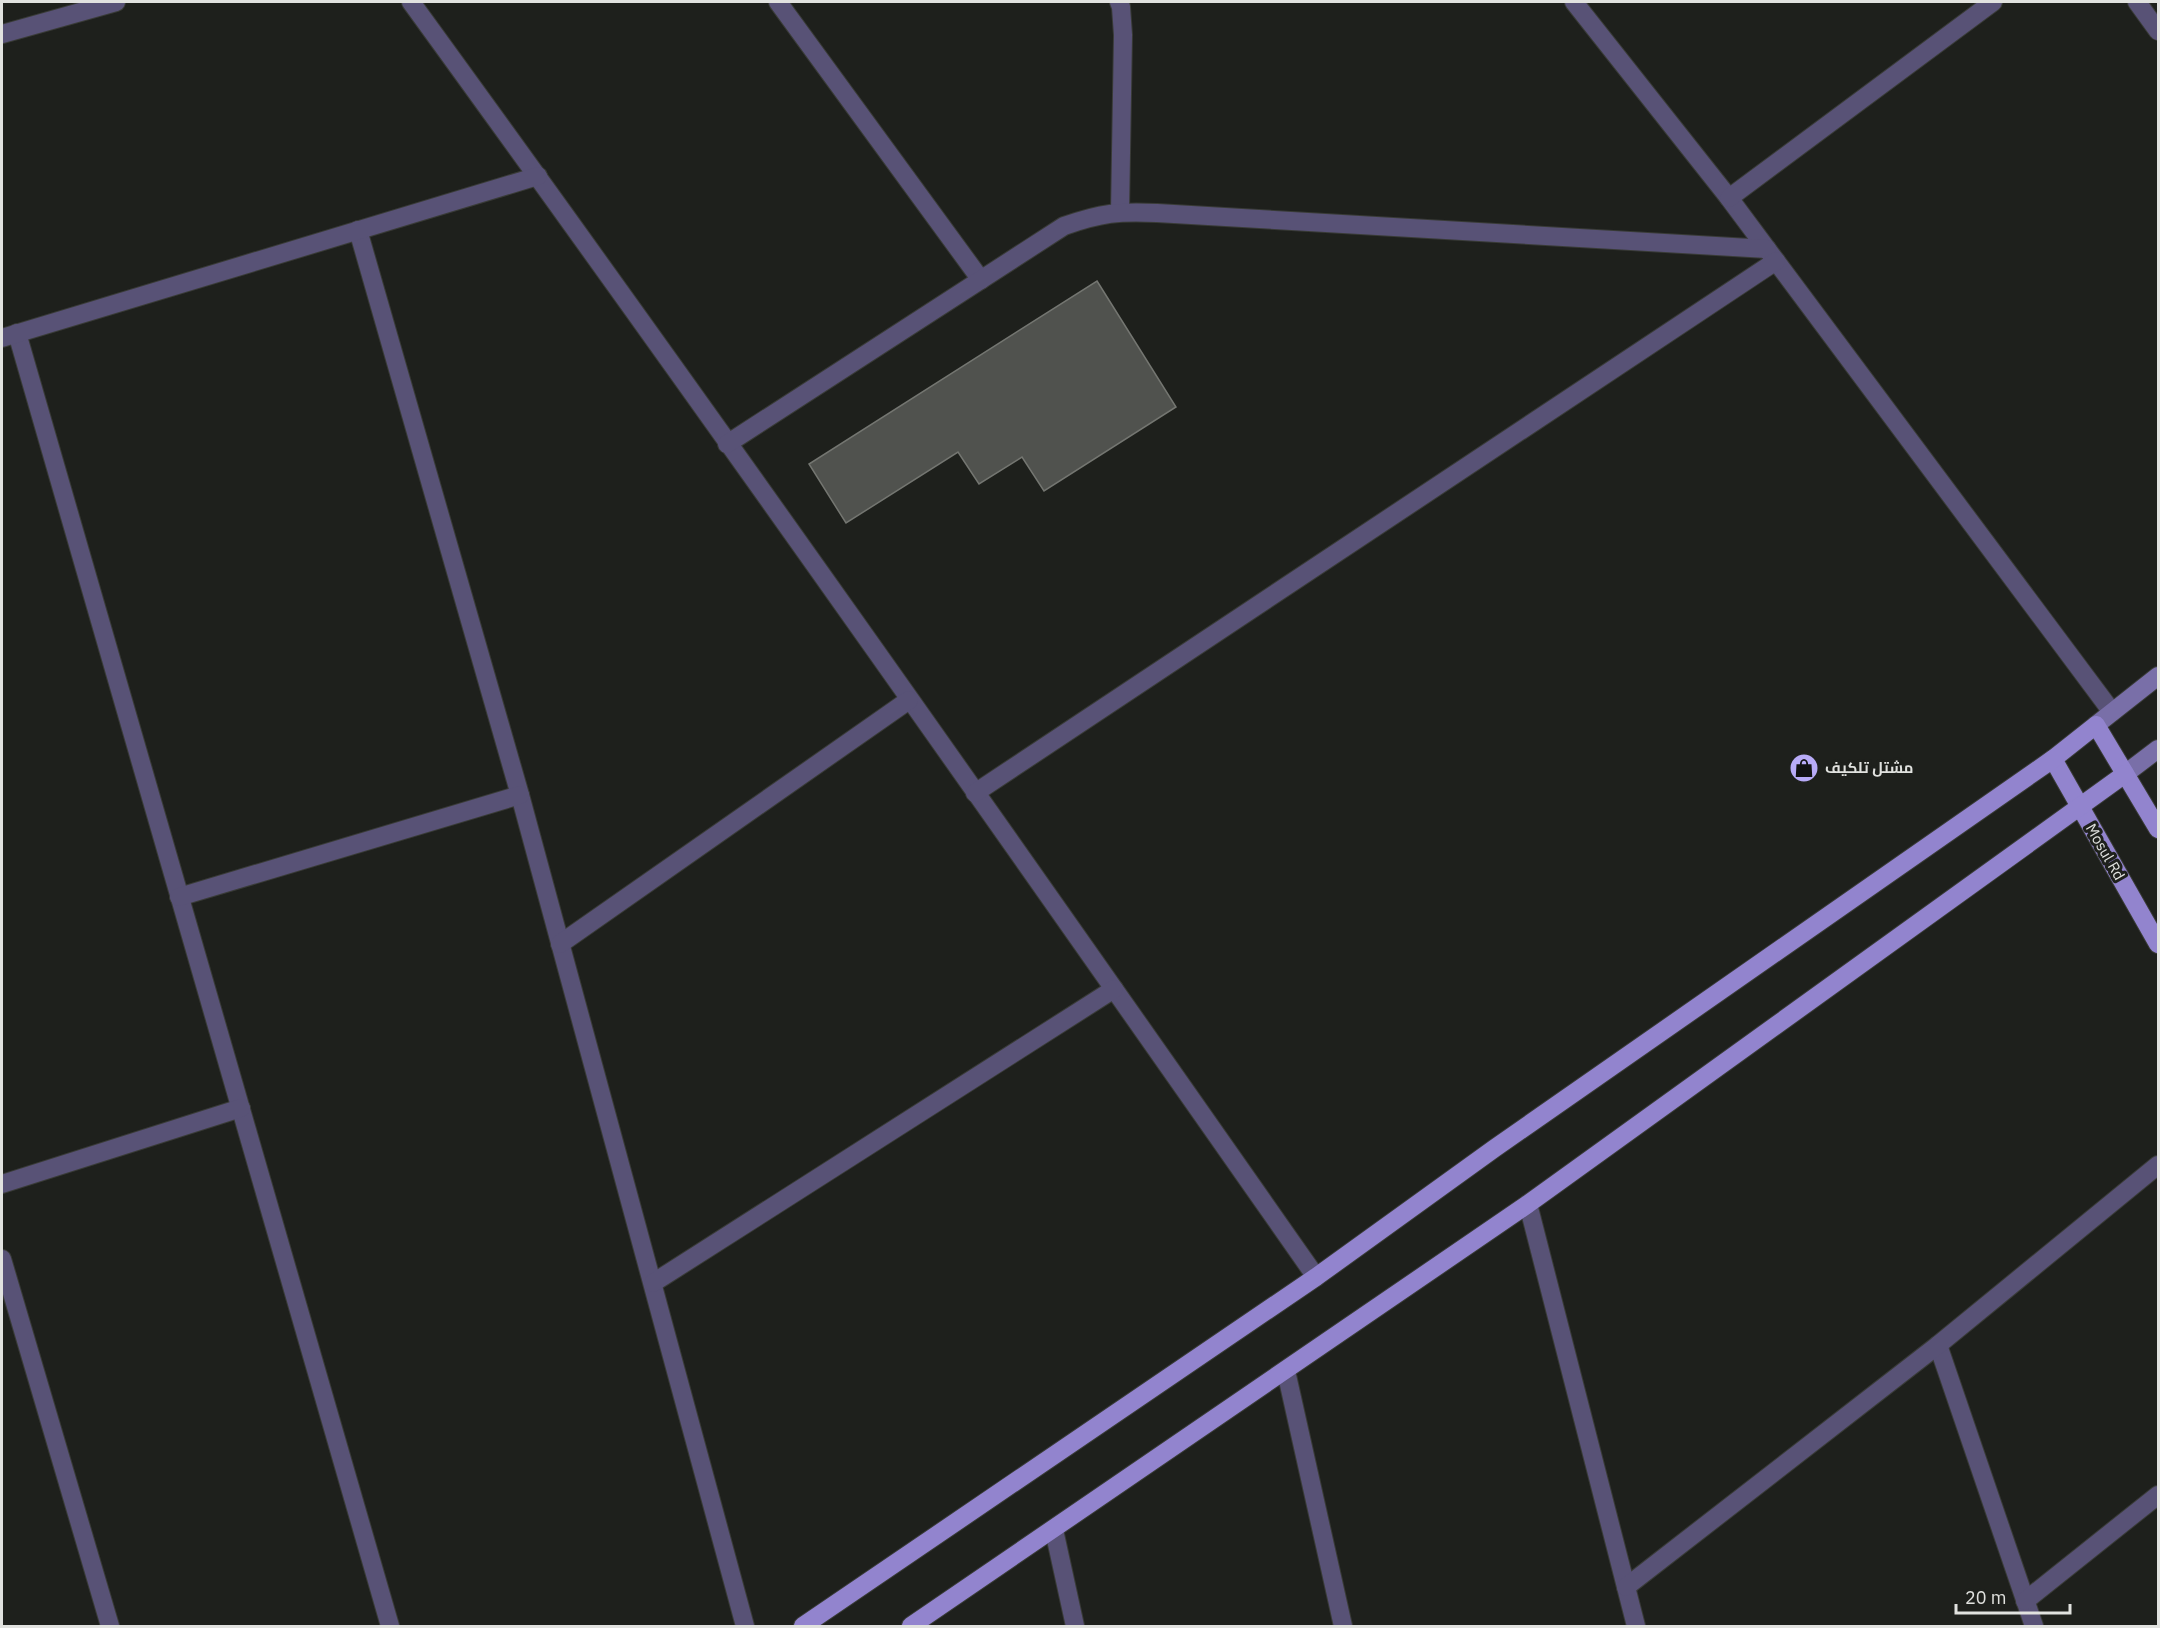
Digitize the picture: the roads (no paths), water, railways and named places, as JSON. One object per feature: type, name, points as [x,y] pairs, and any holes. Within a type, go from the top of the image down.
[{"type":"main road","points":[[803,1626],[1316,1277],[1495,1148],[2053,759],[2158,676]]},
{"type":"main road","points":[[2096,725],[2158,829]]},
{"type":"main road","points":[[911,1626],[1528,1204],[2158,749]]},
{"type":"main road","name":"Mosul Rd","points":[[2053,759],[2158,944]]},
{"type":"street","points":[[2,34],[116,2]]},
{"type":"street","points":[[411,2],[538,176],[1316,1277]]},
{"type":"street","points":[[778,2],[981,280]]},
{"type":"street","points":[[1119,2],[1123,35],[1120,212]]},
{"type":"street","points":[[1574,2],[1729,198],[2112,712]]},
{"type":"street","points":[[1729,198],[1993,2]]},
{"type":"street","points":[[2138,2],[2158,31]]},
{"type":"street","points":[[390,1626],[179,897],[9,335],[538,176]]},
{"type":"street","points":[[727,444],[1064,226],[1092,216],[1120,212],[1772,255]]},
{"type":"street","points":[[358,230],[520,795],[745,1626]]},
{"type":"street","points":[[975,793],[1772,255]]},
{"type":"street","points":[[560,944],[909,700]]},
{"type":"street","points":[[179,897],[520,795]]},
{"type":"street","points":[[652,1283],[1114,989]]},
{"type":"street","points":[[2,1184],[241,1108]]},
{"type":"street","points":[[1626,1587],[1938,1345],[2158,1165]]},
{"type":"street","points":[[1528,1204],[1636,1626]]},
{"type":"street","points":[[2,1259],[110,1626]]},
{"type":"street","points":[[1938,1345],[2034,1626]]},
{"type":"street","points":[[1286,1371],[1343,1626]]},
{"type":"street","points":[[2025,1601],[2158,1495]]},
{"type":"street","points":[[1054,1530],[1075,1626]]},
{"type":"place","name":"مشتل تلكيف","points":[[1804,768]]}]
